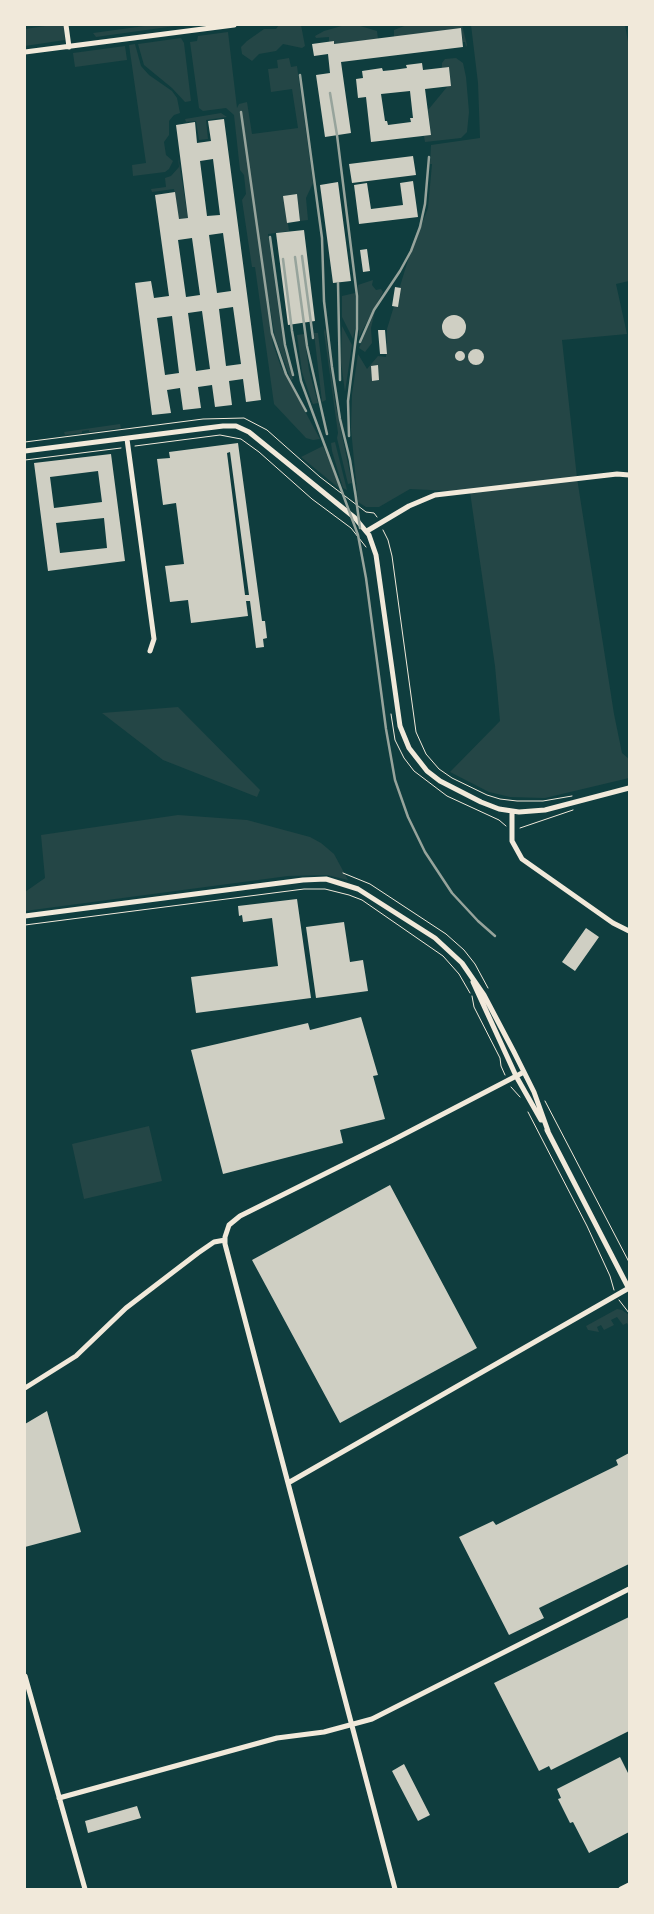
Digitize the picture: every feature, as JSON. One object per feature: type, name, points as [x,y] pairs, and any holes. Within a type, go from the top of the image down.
[{"type":"street","points":[[66,25],[69,47]]},
{"type":"street","points":[[25,52],[234,25]]},
{"type":"street","points":[[25,451],[223,426],[242,429],[262,440],[306,480],[360,522],[372,539],[376,555],[398,716],[405,741],[423,767],[440,781],[481,802],[499,809],[512,811],[545,810],[629,788]]},
{"type":"street","points":[[127,439],[154,639],[150,651]]},
{"type":"street","points":[[367,531],[380,522],[435,495],[610,475],[629,475]]},
{"type":"street","points":[[512,811],[512,841],[522,859],[613,923],[629,931]]},
{"type":"street","points":[[25,916],[303,880],[326,879],[358,889],[435,938],[453,953],[469,972],[484,995],[534,1092],[548,1131]]},
{"type":"street","points":[[288,1483],[629,1288],[548,1131],[516,1076],[469,972]]},
{"type":"street","points":[[394,1889],[225,1240],[229,1225],[240,1216],[524,1072]]},
{"type":"street","points":[[25,1388],[76,1356],[126,1308],[198,1253],[214,1242],[225,1240]]},
{"type":"street","points":[[59,1798],[277,1738],[324,1732],[352,1725],[387,1711],[629,1589]]},
{"type":"street","points":[[25,1676],[84,1889]]},
{"type":"street","points":[[621,1889],[629,1885]]},
{"type":"path","points":[[25,442],[227,417],[244,418],[267,430],[320,477],[366,512],[374,513],[380,522],[390,547],[414,725],[418,739],[426,754],[438,769],[487,795],[500,799],[542,802],[575,795]]},
{"type":"path","points":[[25,460],[220,435],[241,439],[259,452],[312,499],[351,528],[362,540],[367,550]]},
{"type":"path","points":[[391,711],[395,740],[404,758],[414,771],[447,796],[512,828],[520,828],[578,808]]},
{"type":"path","points":[[25,925],[304,889],[325,889],[349,895],[362,900],[383,914],[443,956],[451,964],[471,994],[474,1007],[500,1058],[500,1066],[514,1091],[522,1100]]},
{"type":"path","points":[[544,1100],[629,1262]]},
{"type":"path","points":[[526,1108],[587,1226],[617,1296],[629,1313]]},
{"type":"shaded area","points":[[64,25],[65,40],[25,46],[25,29]]},
{"type":"shaded area","points":[[152,25],[182,25],[96,37],[93,33]]},
{"type":"shaded area","points":[[279,25],[301,25],[305,46],[302,48],[283,44],[276,51],[259,54],[252,61],[242,54],[241,47],[247,41],[264,29],[276,29]]},
{"type":"shaded area","points":[[345,25],[357,25],[377,31],[378,39],[334,44],[334,41],[329,42],[329,37],[316,38],[315,36],[324,31]]},
{"type":"shaded area","points":[[407,25],[462,25],[467,45],[466,47],[465,42],[463,42],[461,29],[394,37],[394,30]]},
{"type":"shaded area","points":[[471,25],[625,25],[629,47],[629,281],[616,284],[627,334],[562,340],[577,478],[614,714],[622,753],[629,759],[629,778],[545,798],[510,797],[489,792],[450,772],[500,721],[495,666],[470,492],[410,489],[379,507],[366,507],[358,502],[351,429],[352,394],[358,354],[367,369],[378,356],[386,357],[387,329],[408,260],[428,208],[432,164],[430,164],[431,145],[480,138],[478,83]]},
{"type":"shaded area","points":[[228,32],[237,108],[239,104],[247,102],[252,134],[298,128],[292,89],[271,92],[268,69],[278,68],[277,60],[289,58],[291,67],[297,66],[313,183],[306,198],[308,220],[300,221],[297,194],[284,196],[289,231],[268,234],[284,348],[293,379],[291,380],[275,337],[269,301],[266,301],[273,344],[281,367],[320,439],[306,438],[274,404],[255,267],[252,267],[242,200],[246,194],[244,175],[240,170],[234,115],[226,108],[203,111],[199,108],[190,42],[197,41],[198,36]]},
{"type":"shaded area","points":[[181,38],[184,43],[191,101],[185,102],[172,88],[144,65],[138,44]]},
{"type":"shaded area","points":[[135,44],[141,66],[149,75],[172,91],[177,98],[180,113],[174,115],[169,121],[169,135],[164,142],[166,155],[173,161],[169,169],[165,172],[133,176],[132,165],[146,163],[129,45]]},
{"type":"shaded area","points":[[125,46],[127,60],[75,67],[73,53]]},
{"type":"shaded area","points":[[456,58],[463,63],[466,77],[469,112],[467,132],[461,138],[425,142],[424,136],[431,135],[428,110],[447,87],[451,85],[449,67],[442,68],[442,63],[445,59]]},
{"type":"shaded area","points":[[221,113],[227,117],[206,120],[208,139],[199,140],[196,121],[186,122],[185,119]]},
{"type":"shaded area","points":[[178,156],[188,218],[179,219],[174,189],[152,192],[151,189],[166,187],[165,178],[171,176],[179,167]]},
{"type":"shaded area","points":[[373,280],[372,285],[376,290],[381,289],[383,292],[359,337],[358,285]]},
{"type":"shaded area","points":[[355,293],[355,329],[353,339],[342,317],[342,296]]},
{"type":"shaded area","points":[[375,311],[371,328],[372,343],[365,352],[359,348]]},
{"type":"shaded area","points":[[342,326],[352,345],[345,392],[341,362]]},
{"type":"shaded area","points":[[325,328],[335,402],[352,483],[348,484],[337,438],[338,433]]},
{"type":"shaded area","points":[[314,333],[318,333],[326,400],[322,402]]},
{"type":"shaded area","points":[[304,334],[309,370],[318,403],[313,404],[302,372],[297,335]]},
{"type":"shaded area","points":[[120,424],[121,428],[89,432],[89,430],[82,431],[82,433],[65,435],[64,432]]},
{"type":"shaded area","points":[[335,442],[347,490],[343,488],[332,451],[331,443]]},
{"type":"shaded area","points":[[323,446],[340,487],[340,489],[301,457]]},
{"type":"shaded area","points":[[178,707],[260,790],[257,797],[163,760],[102,713]]},
{"type":"shaded area","points":[[178,815],[247,820],[310,837],[334,854],[348,880],[327,875],[288,876],[25,911],[25,892],[45,878],[41,835]]},
{"type":"shaded area","points":[[149,1126],[162,1181],[84,1199],[72,1144]]},
{"type":"shaded area","points":[[617,1309],[629,1315],[629,1327],[627,1323],[623,1325],[617,1317],[611,1320],[614,1325],[604,1330],[601,1325],[597,1327],[599,1332],[588,1330],[586,1326]]},
{"type":"building","points":[[461,28],[463,47],[341,62],[351,133],[325,137],[316,75],[330,73],[328,54],[314,56],[312,44],[334,41],[334,44]]},
{"type":"building","points":[[422,63],[423,70],[449,67],[451,86],[425,89],[431,135],[371,142],[366,97],[358,98],[356,79],[363,78],[362,71],[382,68],[383,71],[393,70],[407,68],[406,65]],"holes":[[[410,91],[413,118],[410,118],[411,122],[388,125],[387,121],[385,121],[381,94]]]},
{"type":"building","points":[[224,119],[261,400],[246,402],[243,379],[229,381],[232,405],[215,407],[212,385],[198,387],[201,408],[183,410],[180,388],[167,390],[171,413],[152,415],[135,283],[151,281],[154,298],[169,296],[155,195],[175,192],[179,219],[188,218],[176,125],[195,122],[197,143],[211,141],[208,121]],"holes":[[[213,159],[220,215],[207,216],[200,161]],[[223,233],[231,291],[217,293],[209,235]],[[192,238],[200,295],[186,297],[178,240]],[[233,307],[241,364],[226,366],[219,309]],[[202,311],[210,369],[196,371],[188,313]],[[172,316],[179,373],[165,375],[157,318]]]},
{"type":"building","points":[[413,156],[416,175],[352,183],[349,164]]},
{"type":"building","points":[[413,181],[418,217],[359,224],[354,185],[367,183],[371,209],[403,205],[400,183]]},
{"type":"building","points":[[338,182],[351,281],[333,283],[320,185]]},
{"type":"building","points":[[297,194],[300,221],[287,223],[283,196]]},
{"type":"building","points":[[304,230],[315,321],[288,325],[276,233]]},
{"type":"building","points":[[367,249],[370,271],[363,272],[360,250]]},
{"type":"building","points":[[395,287],[401,288],[398,307],[392,306]]},
{"type":"building","points":[[454,315],[463,318],[466,327],[463,336],[454,339],[445,336],[442,327],[445,318]]},
{"type":"building","points":[[378,330],[385,330],[387,354],[380,354]]},
{"type":"building","points":[[473,349],[479,349],[484,354],[482,363],[473,365],[468,360],[468,354]]},
{"type":"building","points":[[458,351],[462,351],[465,356],[464,360],[458,361],[455,358],[455,354]]},
{"type":"building","points":[[378,365],[379,380],[372,381],[371,366]]},
{"type":"building","points":[[238,443],[262,621],[265,621],[267,638],[263,639],[264,647],[256,648],[250,601],[246,601],[248,616],[191,623],[188,600],[170,602],[165,566],[184,564],[176,503],[163,505],[157,459],[170,458],[169,452]],"holes":[[[230,452],[249,595],[245,595],[227,453]]]},
{"type":"building","points":[[111,454],[125,561],[48,571],[34,463]],"holes":[[[98,471],[102,502],[54,508],[50,477]],[[104,518],[107,548],[60,553],[56,523]]]},
{"type":"building","points":[[297,899],[311,998],[196,1013],[191,977],[278,966],[272,918],[243,922],[242,915],[239,916],[238,906]]},
{"type":"building","points":[[344,922],[350,962],[363,960],[368,991],[316,998],[306,927]]},
{"type":"building","points":[[586,928],[599,937],[575,971],[562,962]]},
{"type":"building","points":[[361,1017],[378,1075],[373,1076],[385,1119],[340,1130],[343,1143],[223,1174],[191,1050],[308,1023],[310,1030]]},
{"type":"building","points":[[390,1185],[477,1348],[340,1423],[252,1260]]},
{"type":"building","points":[[47,1411],[81,1532],[25,1547],[25,1424]]},
{"type":"building","points":[[629,1453],[629,1564],[539,1608],[544,1618],[509,1635],[459,1537],[493,1521],[496,1525],[618,1465],[616,1460]]},
{"type":"building","points":[[629,1617],[629,1731],[551,1770],[549,1766],[539,1771],[494,1683]]},
{"type":"building","points":[[620,1757],[629,1775],[629,1832],[589,1853],[573,1822],[570,1823],[558,1799],[561,1798],[557,1789]]},
{"type":"building","points":[[404,1764],[430,1815],[418,1821],[392,1771]]},
{"type":"building","points":[[137,1806],[141,1818],[88,1833],[85,1821]]},
{"type":"railway","points":[[300,75],[322,238],[324,301],[332,367],[340,419],[350,460],[356,498]]},
{"type":"railway","points":[[330,93],[357,296],[357,329],[348,401],[349,436]]},
{"type":"railway","points":[[241,112],[272,333],[286,374],[306,411]]},
{"type":"railway","points":[[360,342],[374,310],[411,251],[420,227],[425,204],[429,157]]},
{"type":"railway","points":[[270,237],[285,345],[293,375]]},
{"type":"railway","points":[[302,256],[313,338]]},
{"type":"railway","points":[[295,257],[307,346],[327,434]]},
{"type":"railway","points":[[283,259],[292,331],[301,381],[358,535],[395,780],[408,817],[425,852],[452,893],[495,936]]},
{"type":"railway","points":[[338,283],[340,380]]},
{"type":"railway","points":[[355,491],[360,528]]}]
